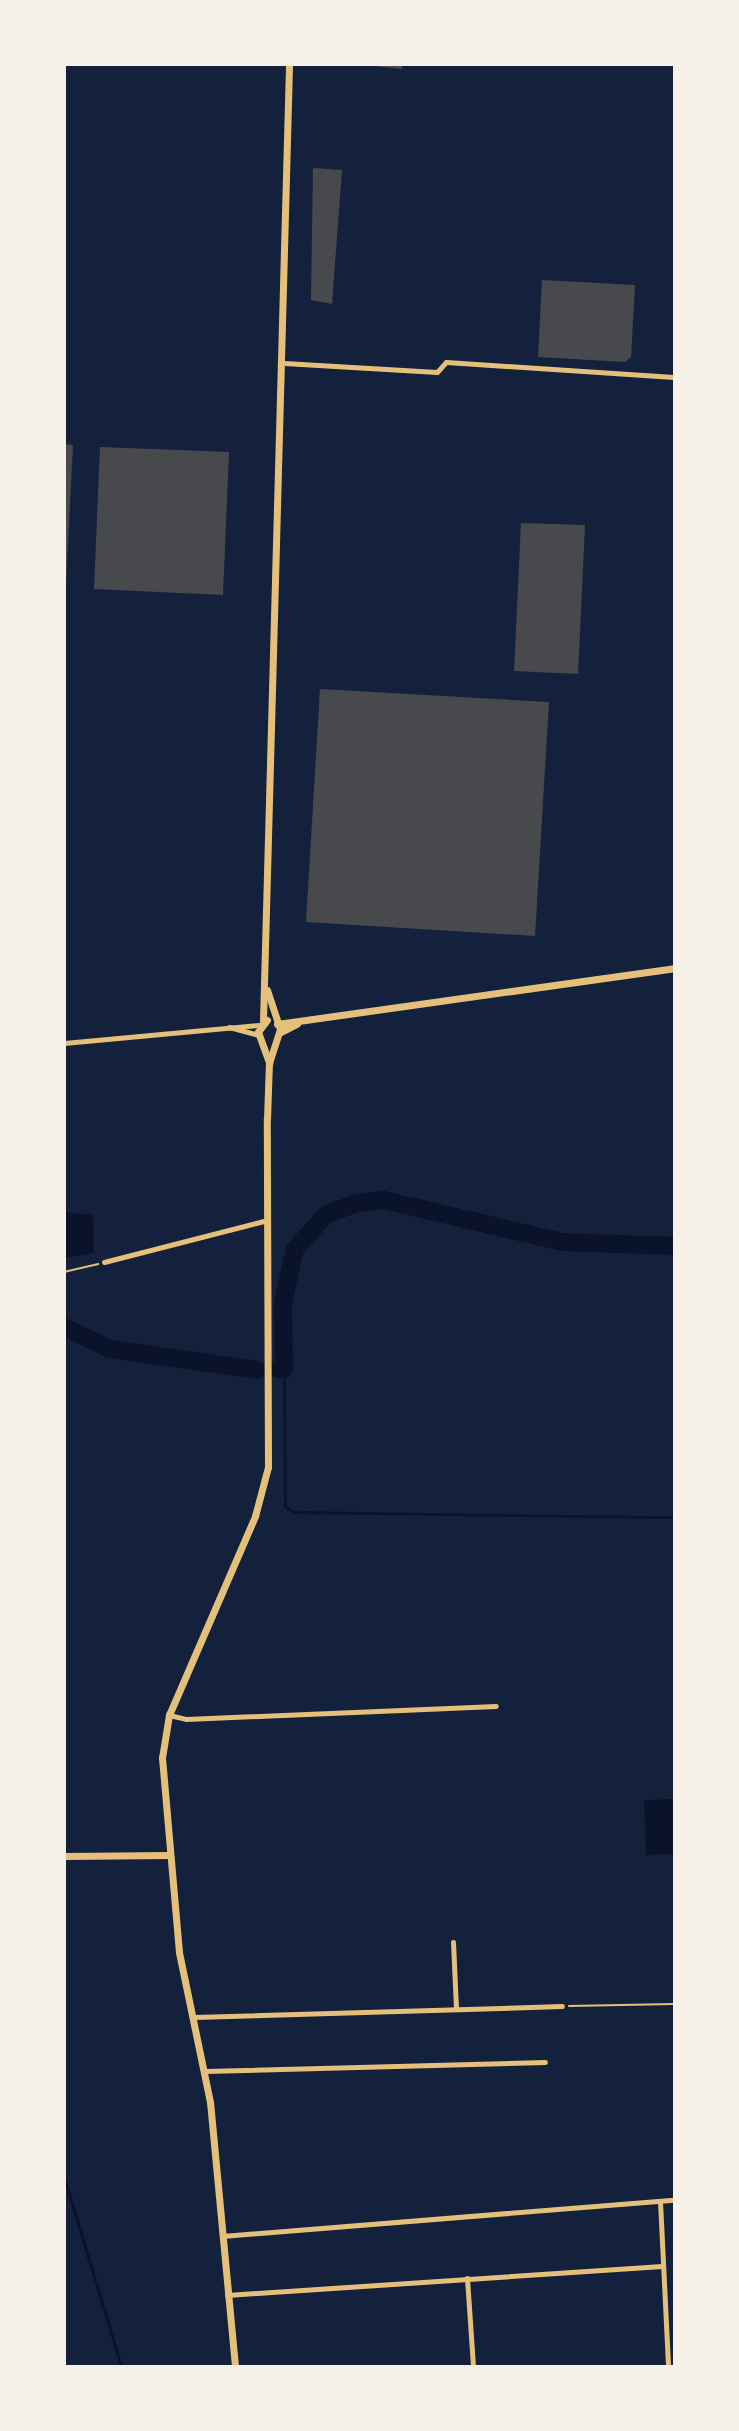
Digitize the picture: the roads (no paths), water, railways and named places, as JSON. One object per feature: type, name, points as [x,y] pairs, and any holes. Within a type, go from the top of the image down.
[{"type":"street","points":[[269,1063],[261,1038],[261,1023],[267,990],[284,363],[289,64]]},
{"type":"street","points":[[284,363],[437,372],[446,363],[675,377]]},
{"type":"street","points":[[64,1043],[261,1023],[297,1024],[675,968]]},
{"type":"street","points":[[235,2367],[205,2071],[178,1952],[162,1758],[170,1715],[266,1479],[271,1425],[268,1220],[269,1063],[277,1036],[276,1022],[267,990]]},
{"type":"street","points":[[229,1027],[261,1038],[277,1036],[297,1024]]},
{"type":"street","points":[[104,1262],[268,1220]]},
{"type":"street","points":[[170,1715],[186,1719],[496,1706]]},
{"type":"street","points":[[64,1856],[169,1855]]},
{"type":"street","points":[[453,1942],[456,2008]]},
{"type":"street","points":[[194,2017],[562,2006]]},
{"type":"street","points":[[205,2071],[545,2062]]},
{"type":"street","points":[[222,2236],[675,2200]]},
{"type":"street","points":[[660,2201],[668,2367]]},
{"type":"street","points":[[227,2295],[662,2266]]},
{"type":"street","points":[[467,2278],[473,2367]]},
{"type":"water","points":[[65,1212],[93,1215],[94,1253],[65,1258]]},
{"type":"water","points":[[674,1799],[674,1854],[646,1855],[644,1800]]},
{"type":"waterway","points":[[278,1369],[284,1369],[283,1303],[295,1249],[327,1214],[358,1203],[384,1200],[562,1242],[674,1246]]},
{"type":"waterway","points":[[64,1327],[110,1349],[257,1370]]},
{"type":"waterway","points":[[284,1369],[285,1506],[293,1512],[674,1517]]},
{"type":"waterway","points":[[64,2177],[121,2366]]}]
